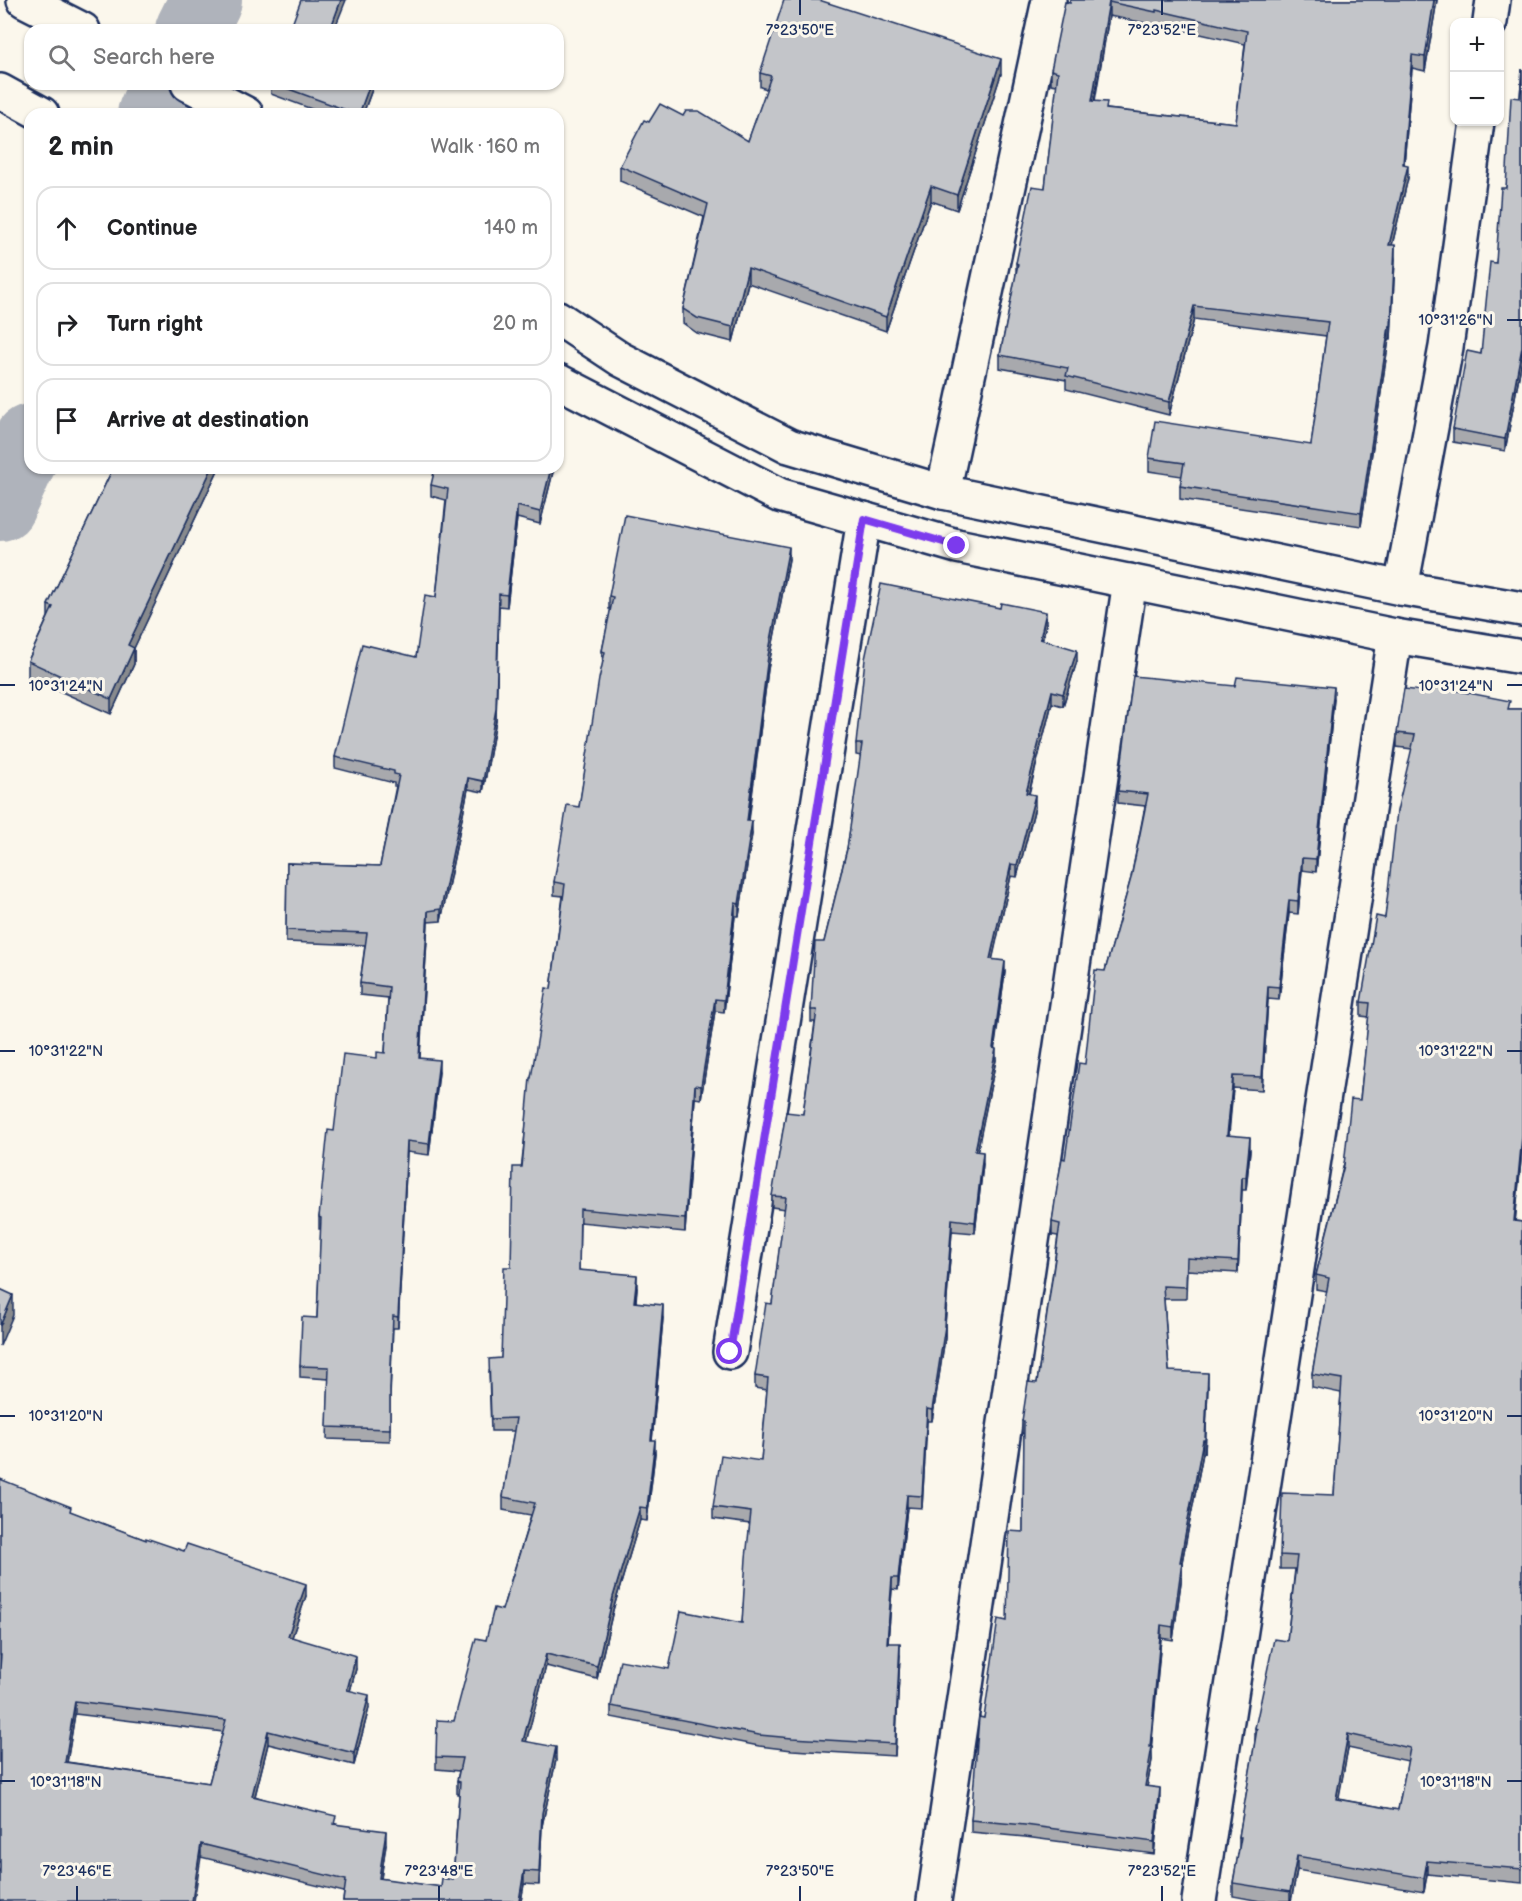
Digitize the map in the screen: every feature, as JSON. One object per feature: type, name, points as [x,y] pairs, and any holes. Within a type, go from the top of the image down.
[{"type":"street","points":[[24,0],[71,24]]},
{"type":"street","points":[[943,492],[1049,0]]},
{"type":"street","points":[[1491,18],[1494,0]]},
{"type":"street","points":[[200,90],[234,108]]},
{"type":"street","points":[[1401,588],[1446,347],[1476,126]]},
{"type":"street","points":[[564,322],[620,359],[789,446],[943,492],[1401,588],[1522,609]]},
{"type":"street","points":[[564,384],[779,495],[957,546],[1395,636],[1522,657]]},
{"type":"street","points":[[730,1352],[864,519]]},
{"type":"street","points":[[934,1901],[1130,581]]},
{"type":"street","points":[[1198,1901],[1395,636]]},
{"type":"building","points":[[301,0],[341,0],[332,24],[292,24]]},
{"type":"building","points":[[784,0],[819,0],[1001,59],[957,195],[931,186],[886,317],[748,268],[733,327],[697,318],[683,309],[708,204],[620,166],[644,120],[649,122],[660,104],[683,116],[686,111],[699,111],[748,141],[771,76],[760,73]]},
{"type":"building","points":[[1070,0],[1434,0],[1425,57],[1412,55],[1403,164],[1408,165],[1389,245],[1395,245],[1391,326],[1389,326],[1361,513],[1180,486],[1184,463],[1149,458],[1155,421],[1311,445],[1328,322],[1194,306],[1169,402],[1066,376],[1068,368],[1000,355],[1032,186],[1045,188],[1058,72],[1051,70],[1065,2],[1070,3]],"holes":[[[1109,2],[1156,12],[1156,10],[1247,31],[1236,123],[1106,109],[1107,102],[1092,101]]]},
{"type":"building","points":[[1522,69],[1522,347],[1505,439],[1453,429],[1467,351],[1481,354],[1490,262],[1496,263],[1501,188],[1506,188],[1511,97],[1520,98]]},
{"type":"building","points":[[291,90],[368,90],[361,108],[341,108]]},
{"type":"building","points":[[110,474],[209,474],[128,645],[134,648],[111,699],[28,661],[53,607],[48,605]]},
{"type":"building","points":[[434,474],[550,474],[540,512],[517,506],[507,595],[499,594],[496,709],[483,781],[468,778],[441,909],[428,911],[419,1058],[439,1060],[429,1144],[407,1141],[398,1317],[393,1316],[390,1429],[327,1427],[329,1367],[300,1366],[302,1317],[317,1318],[321,1218],[319,1217],[328,1130],[334,1131],[343,1054],[377,1058],[377,1052],[385,1053],[389,987],[360,983],[367,933],[286,930],[287,863],[380,866],[399,775],[394,774],[394,771],[335,757],[362,644],[416,657],[425,595],[436,597],[448,489],[431,485]]},
{"type":"building","points":[[625,515],[789,547],[768,656],[747,821],[752,821],[739,904],[735,903],[724,1000],[715,999],[701,1086],[695,1085],[685,1219],[580,1209],[579,1270],[637,1275],[634,1302],[663,1305],[651,1440],[655,1440],[647,1508],[640,1507],[613,1597],[597,1666],[546,1654],[523,1741],[556,1747],[542,1813],[539,1872],[524,1871],[519,1901],[343,1901],[346,1880],[201,1844],[192,1901],[0,1901],[0,1479],[71,1507],[70,1511],[146,1540],[146,1538],[184,1551],[187,1544],[306,1584],[288,1636],[356,1656],[347,1690],[369,1695],[354,1753],[268,1731],[252,1796],[336,1816],[334,1824],[386,1831],[379,1878],[441,1887],[442,1878],[453,1880],[460,1782],[457,1781],[462,1758],[436,1757],[437,1720],[454,1721],[476,1638],[486,1640],[494,1608],[502,1610],[535,1503],[503,1497],[516,1418],[491,1419],[489,1359],[501,1358],[504,1267],[511,1267],[513,1167],[522,1167],[530,1078],[546,988],[551,989],[565,884],[554,882],[567,805],[579,807],[605,652],[602,651],[613,597],[609,596]],"holes":[[[75,1701],[226,1720],[209,1783],[65,1762]]]},
{"type":"building","points":[[881,584],[1000,608],[1001,603],[1046,612],[1040,639],[1077,650],[1063,694],[1052,691],[1026,793],[1035,795],[1017,865],[1011,864],[990,959],[1005,961],[993,1048],[996,1049],[975,1151],[983,1152],[975,1222],[952,1219],[945,1326],[932,1410],[927,1409],[922,1496],[907,1495],[898,1578],[892,1578],[887,1643],[900,1643],[895,1744],[759,1735],[611,1706],[620,1660],[669,1669],[681,1611],[742,1623],[751,1512],[713,1507],[721,1455],[761,1461],[768,1378],[755,1376],[766,1303],[772,1304],[786,1197],[772,1196],[786,1112],[803,1114],[817,1010],[811,1010],[815,942],[824,942],[847,849],[862,744],[856,744],[865,659]]},
{"type":"building","points":[[1133,676],[1235,686],[1237,677],[1334,687],[1316,859],[1302,858],[1298,901],[1289,900],[1279,987],[1268,986],[1262,1077],[1233,1076],[1227,1135],[1250,1137],[1246,1177],[1242,1177],[1238,1261],[1187,1258],[1186,1287],[1163,1286],[1169,1371],[1208,1373],[1205,1440],[1203,1440],[1180,1562],[1182,1562],[1173,1627],[1161,1625],[1150,1747],[1152,1747],[1145,1786],[1160,1788],[1154,1842],[971,1820],[979,1717],[984,1718],[998,1619],[1007,1621],[1009,1531],[1023,1532],[1024,1421],[1022,1421],[1028,1382],[1037,1383],[1060,1224],[1052,1222],[1058,1181],[1062,1158],[1065,1159],[1079,1063],[1085,1064],[1095,970],[1105,971],[1131,878],[1148,794],[1118,791]]},
{"type":"building","points":[[1433,686],[1510,701],[1508,709],[1522,709],[1522,1136],[1514,1221],[1522,1222],[1522,1869],[1427,1861],[1424,1878],[1297,1856],[1290,1892],[1233,1883],[1257,1729],[1255,1728],[1274,1639],[1287,1641],[1297,1556],[1280,1555],[1282,1493],[1334,1495],[1342,1379],[1312,1374],[1329,1278],[1316,1275],[1344,1165],[1351,1099],[1360,1100],[1370,1003],[1361,1002],[1376,916],[1385,918],[1397,811],[1415,735],[1397,733],[1404,689],[1432,692]],"holes":[[[1348,1734],[1410,1748],[1398,1810],[1336,1799]]]},
{"type":"building","points":[[0,1289],[13,1295],[0,1326]]},
{"type":"waterway","points":[[194,24],[206,0]]},
{"type":"waterway","points":[[156,108],[163,90]]},
{"type":"waterway","points":[[0,505],[24,453]]},
{"type":"route","points":[[730,1352],[864,519],[957,546]]}]
